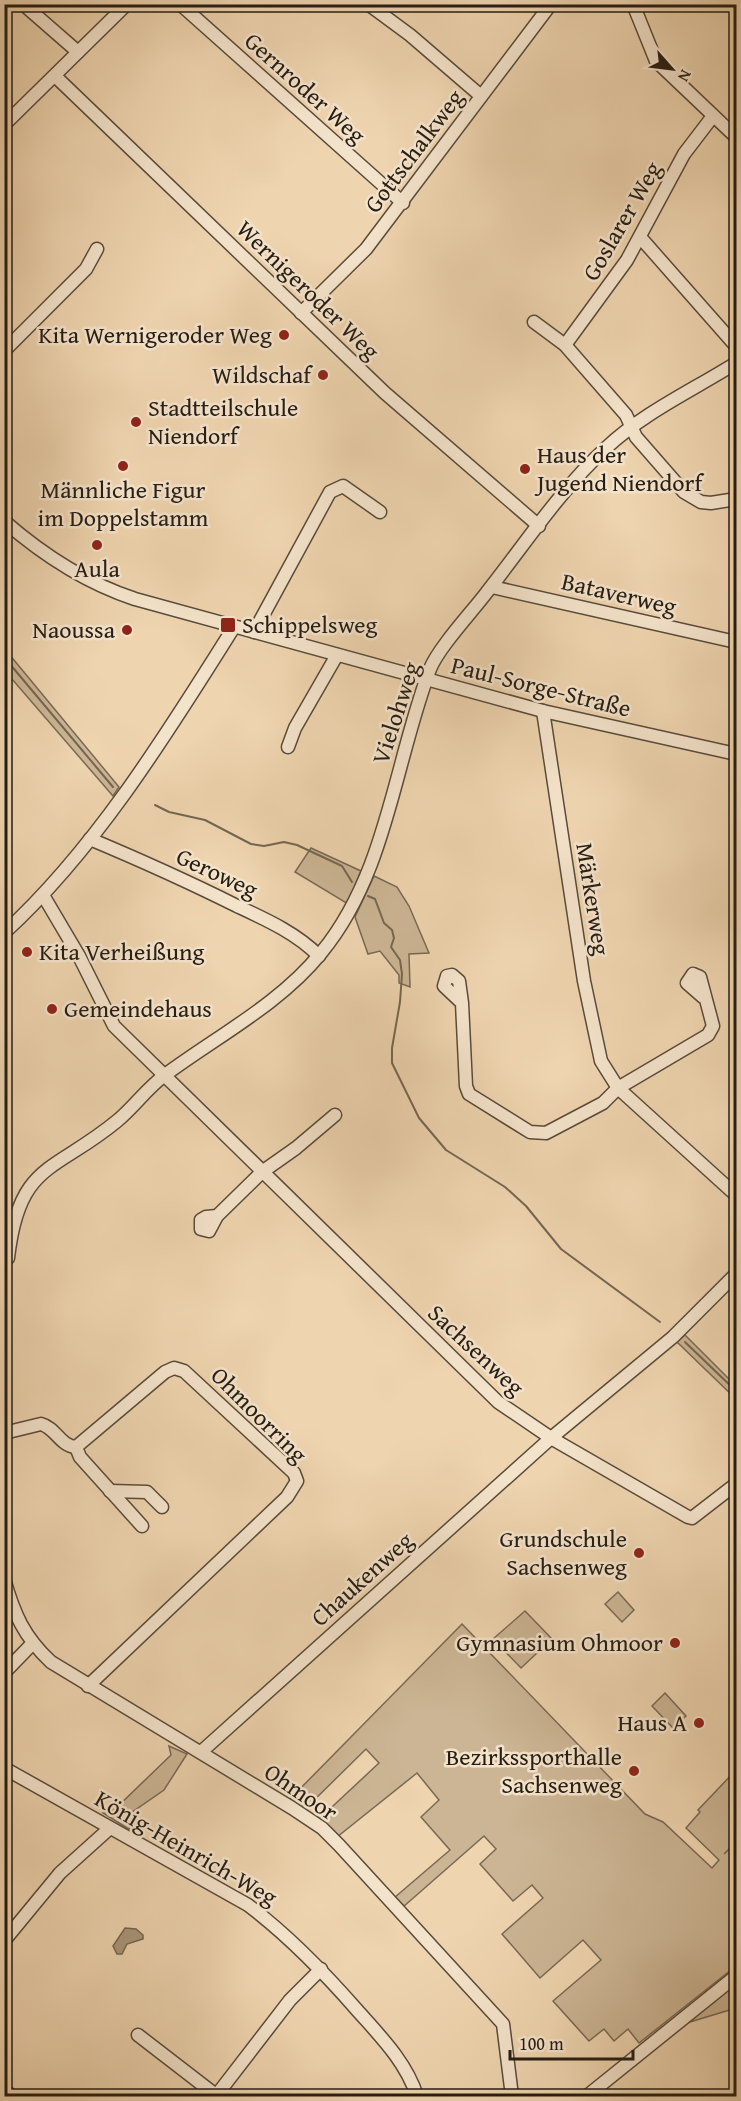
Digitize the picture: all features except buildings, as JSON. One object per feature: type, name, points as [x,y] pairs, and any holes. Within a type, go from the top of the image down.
[{"type":"main road","points":[[4,2091],[9,2097]]},
{"type":"street","points":[[23,4],[78,52]]},
{"type":"street","points":[[4,125],[127,4]]},
{"type":"street","name":"Gernroder Weg","points":[[180,4],[403,203]]},
{"type":"street","points":[[368,4],[410,35],[481,96]]},
{"type":"street","name":"Gottschalkweg","points":[[301,313],[366,249],[403,203],[551,4]]},
{"type":"street","points":[[633,4],[656,61],[736,137]]},
{"type":"street","name":"Wernigeroder Weg","points":[[55,76],[385,393],[539,526]]},
{"type":"street","name":"Goslarer Weg","points":[[565,345],[593,309],[640,237],[684,154],[713,116]]},
{"type":"street","points":[[640,237],[736,346]]},
{"type":"street","points":[[4,351],[87,269],[97,249]]},
{"type":"street","points":[[534,322],[565,345],[626,415],[660,467],[684,492],[701,502],[711,503],[736,498]]},
{"type":"street","name":"Vielohweg","points":[[163,1076],[286,987],[319,956],[344,923],[369,872],[434,661],[539,526],[588,466],[632,426],[736,363]]},
{"type":"street","points":[[254,632],[330,492],[343,486],[380,512]]},
{"type":"street","name":"Paul-Sorge-Straße","points":[[4,521],[50,558],[102,586],[135,600],[543,711],[736,754]]},
{"type":"street","name":"Bataverweg","points":[[492,586],[736,642]]},
{"type":"street","points":[[4,933],[43,895],[90,839],[234,627]]},
{"type":"street","points":[[288,747],[295,728],[338,655]]},
{"type":"street","name":"Märkerweg","points":[[543,711],[597,1047],[606,1072],[618,1088],[736,1195]]},
{"type":"street","name":"Geroweg","points":[[90,839],[135,857],[276,925],[303,940],[319,956]]},
{"type":"street","name":"Sachsenweg","points":[[43,895],[79,956],[114,1026],[498,1402],[551,1438],[692,1518],[736,1484]]},
{"type":"street","points":[[462,1003],[466,1086],[469,1094],[530,1132],[546,1133],[603,1103],[618,1088],[708,1035],[712,1026],[704,997]]},
{"type":"street","points":[[8,1258],[14,1218],[34,1180],[57,1160],[120,1119],[163,1076]]},
{"type":"street","points":[[217,1216],[262,1173],[335,1115]]},
{"type":"street","name":"Chaukenweg","points":[[201,1752],[551,1438],[673,1337],[736,1274]]},
{"type":"street","name":"Ohmoorring","points":[[76,1447],[165,1372],[174,1368],[184,1371],[244,1425],[294,1473],[297,1481],[287,1497],[88,1686]]},
{"type":"street","points":[[4,1433],[41,1424],[51,1429],[66,1444],[76,1447],[80,1457],[142,1526]]},
{"type":"street","points":[[110,1491],[147,1492],[162,1507]]},
{"type":"street","points":[[124,1506],[132,1499],[132,1491]]},
{"type":"street","name":"Ohmoor","points":[[4,1579],[19,1623],[32,1644],[51,1662],[322,1828],[503,2024],[512,2097]]},
{"type":"street","points":[[4,1673],[32,1644]]},
{"type":"street","name":"König-Heinrich-Weg","points":[[4,1768],[248,1905],[296,1943],[392,2048],[412,2082],[417,2097]]},
{"type":"street","points":[[4,1941],[60,1873],[110,1828]]},
{"type":"street","points":[[138,2035],[216,2096],[290,2000],[321,1969]]},
{"type":"street","points":[[587,2097],[736,1976]]},
{"type":"shaded area","points":[[4,648],[119,787],[113,796],[5,671]]},
{"type":"shaded area","points":[[311,848],[361,871],[348,904],[295,872]]},
{"type":"shaded area","points":[[374,876],[397,887],[409,906],[429,953],[409,954],[410,987],[399,983],[399,975],[380,951],[368,954],[355,917]]},
{"type":"shaded area","points":[[685,1335],[736,1386],[736,1399],[677,1342]]},
{"type":"shaded area","points":[[618,1592],[634,1610],[622,1622],[605,1604]]},
{"type":"shaded area","points":[[525,1611],[552,1639],[521,1668],[493,1639]]},
{"type":"shaded area","points":[[462,1624],[645,1814],[663,1822],[712,1868],[719,1860],[686,1828],[700,1812],[698,1810],[736,1770],[736,1836],[732,1841],[734,1844],[724,1854],[736,1843],[736,1966],[639,2043],[628,2029],[614,2041],[604,2029],[589,2041],[553,2001],[601,1960],[583,1940],[540,1978],[502,1934],[543,1898],[532,1885],[513,1901],[480,1864],[496,1849],[484,1836],[403,1907],[394,1898],[450,1850],[421,1817],[439,1800],[417,1773],[337,1837],[318,1820],[379,1763],[366,1749],[305,1809],[290,1799]]},
{"type":"shaded area","points":[[665,1693],[686,1716],[673,1728],[652,1706]]},
{"type":"shaded area","points":[[169,1746],[187,1754],[164,1790],[131,1813],[130,1830],[103,1813],[115,1809],[171,1755]]},
{"type":"shaded area","points":[[125,1928],[136,1929],[143,1935],[143,1939],[127,1944],[122,1954],[117,1954],[113,1946]]},
{"type":"shaded area","points":[[736,1981],[736,2018],[733,2009],[680,2025]]},
{"type":"waterway","points":[[4,657],[113,787]]},
{"type":"waterway","points":[[155,805],[169,812],[205,820],[251,844],[264,846],[284,842],[297,845],[342,866],[352,882]]},
{"type":"waterway","points":[[368,896],[375,899],[384,923],[392,930],[394,938],[391,947],[400,960],[402,974],[400,1002],[392,1048],[392,1063],[419,1118],[446,1150],[505,1187],[526,1206],[561,1249],[660,1322]]},
{"type":"waterway","points":[[685,1342],[736,1391]]},
{"type":"place","name":"Kita Wernigeroder Weg","points":[[284,335]]},
{"type":"place","name":"Wildschaf","points":[[323,375]]},
{"type":"place","name":"Stadtteilschule Niendorf","points":[[136,422]]},
{"type":"place","name":"Männliche Figur im Doppelstamm","points":[[123,466]]},
{"type":"place","name":"Haus der Jugend Niendorf","points":[[525,469]]},
{"type":"place","name":"Aula","points":[[97,545]]},
{"type":"place","name":"Schippelsweg","points":[[228,625]]},
{"type":"place","name":"Naoussa","points":[[127,630]]},
{"type":"place","name":"Kita Verheißung","points":[[27,952]]},
{"type":"place","name":"Gemeindehaus","points":[[52,1009]]},
{"type":"place","name":"Grundschule Sachsenweg","points":[[639,1553]]},
{"type":"place","name":"Gymnasium Ohmoor","points":[[675,1643]]},
{"type":"place","name":"Haus A","points":[[699,1723]]},
{"type":"place","name":"Bezirkssporthalle Sachsenweg","points":[[634,1771]]}]
